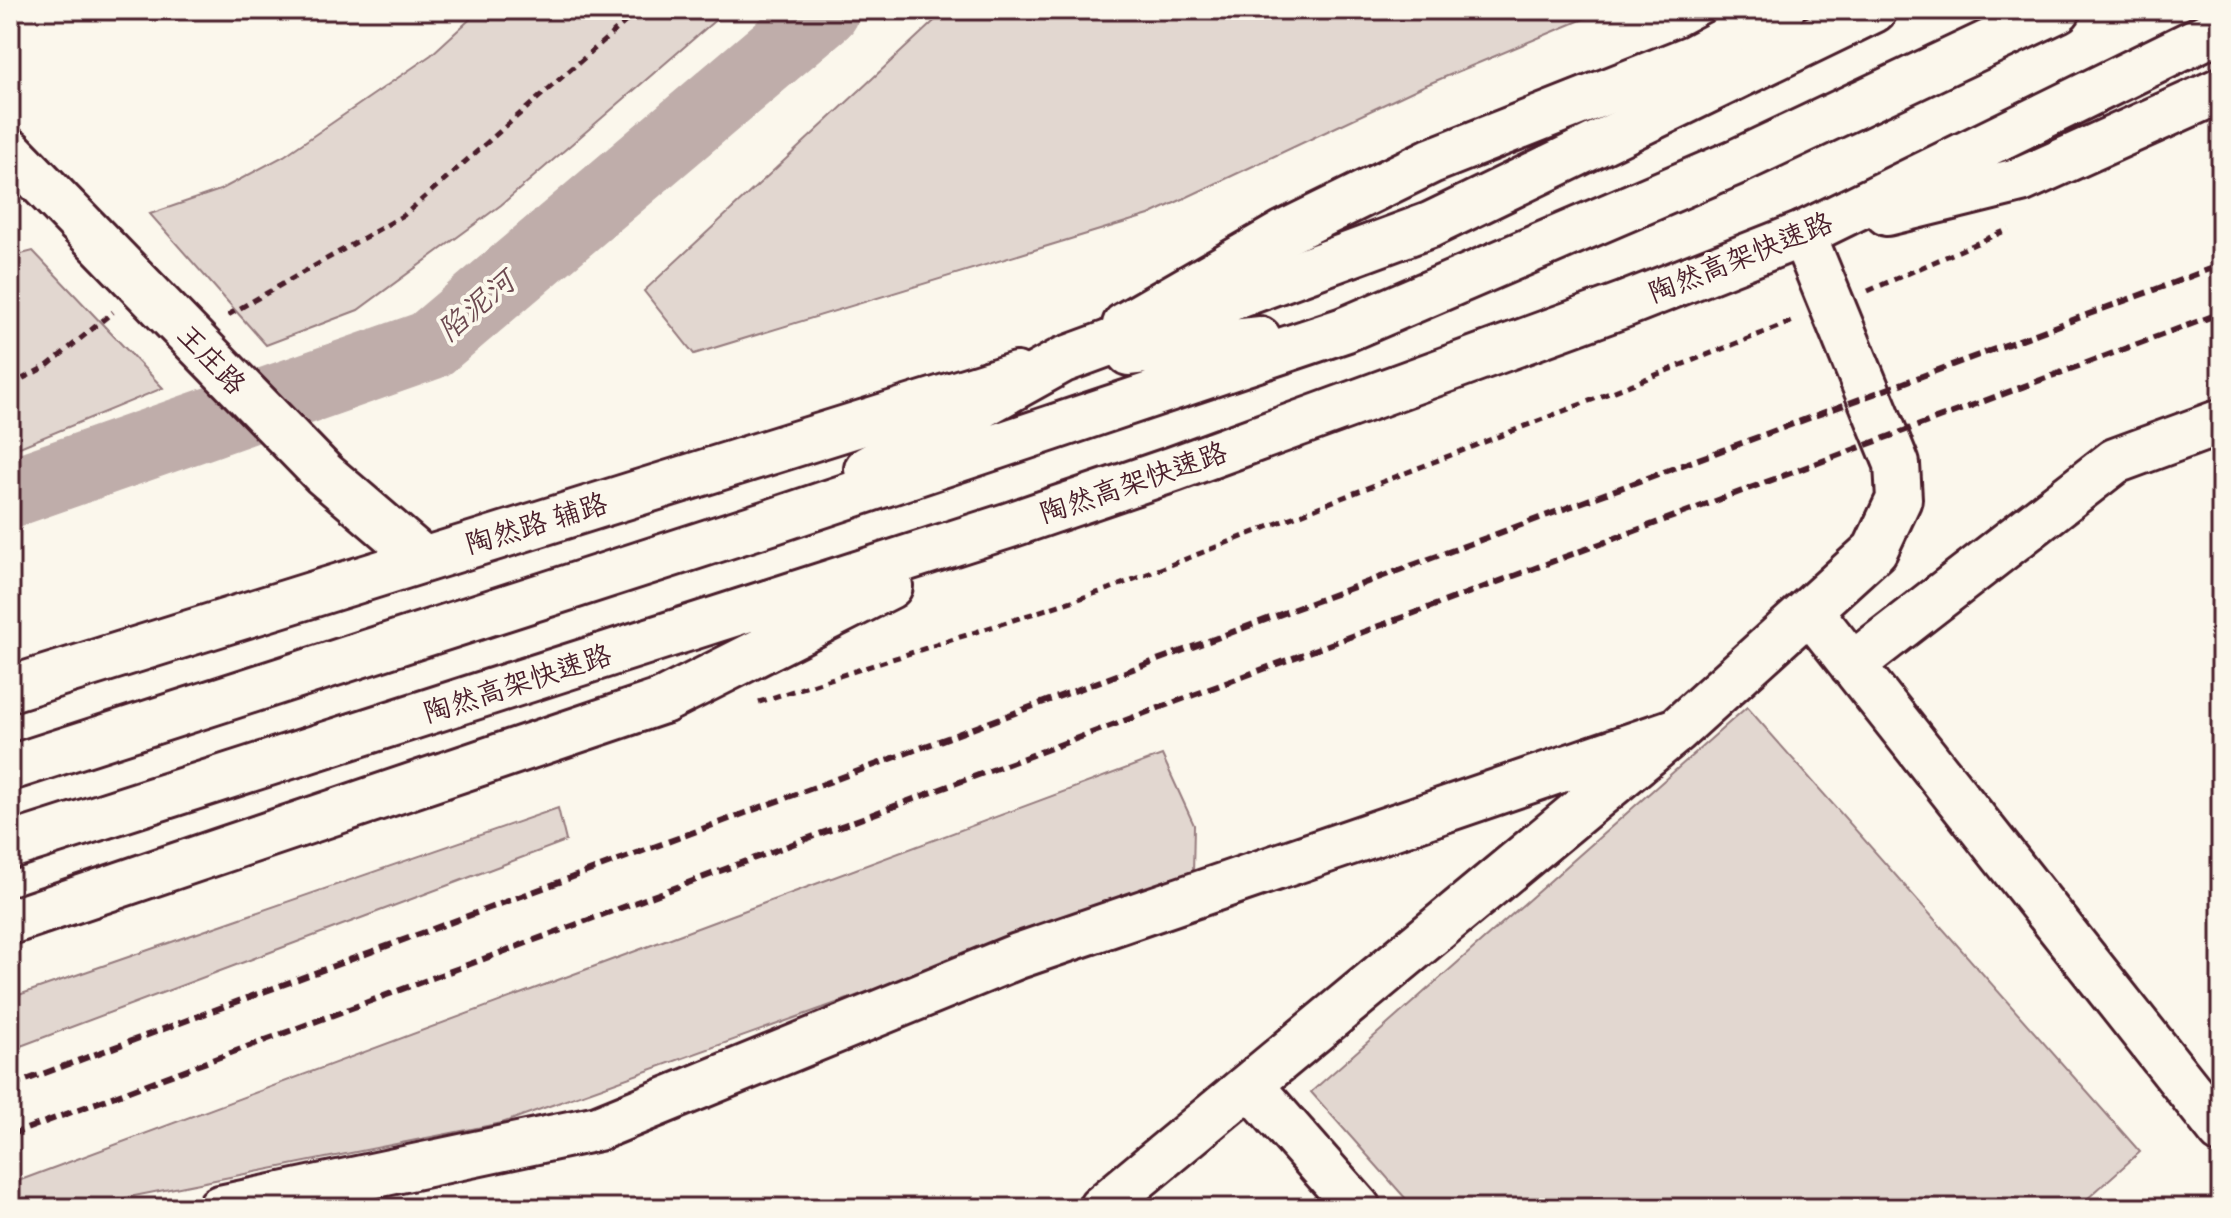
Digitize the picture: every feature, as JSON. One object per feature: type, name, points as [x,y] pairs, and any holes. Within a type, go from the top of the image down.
[{"type":"main road","points":[[774,521],[1284,233],[1418,167],[1694,57],[1782,10]]},
{"type":"main road","points":[[1063,360],[1430,225],[1874,10]]},
{"type":"main road","points":[[10,768],[774,521],[1344,330],[1736,162],[2058,10]]},
{"type":"main road","name":"陶然高架快速路","points":[[10,846],[1010,525],[1174,469],[1626,304],[1803,234],[2221,29]]},
{"type":"main road","points":[[1101,1208],[1677,730],[1875,550],[1899,499],[1897,464],[1803,234],[2021,180],[2221,90]]},
{"type":"main road","name":"王庄路","points":[[10,151],[324,474],[422,558]]},
{"type":"main road","points":[[1063,360],[1344,330]]},
{"type":"main road","name":"陶然路 辅路","points":[[10,689],[1063,360]]},
{"type":"main road","points":[[1852,665],[2115,461],[2221,422]]},
{"type":"main road","points":[[10,922],[663,701],[1010,525]]},
{"type":"main road","points":[[1809,610],[2221,1131]]},
{"type":"main road","points":[[220,1208],[598,1128],[1018,956],[1677,730]]},
{"type":"main road","points":[[1250,1085],[1358,1208]]},
{"type":"path","points":[[190,337],[404,215],[639,10]]},
{"type":"path","points":[[756,703],[1109,589],[1833,306],[2017,225]]},
{"type":"path","points":[[10,385],[47,366],[143,288]]},
{"type":"shaded area","points":[[480,10],[727,10],[501,205],[358,310],[266,345],[150,214],[220,190],[284,156],[431,55]]},
{"type":"shaded area","points":[[946,10],[1605,10],[1421,87],[1149,215],[694,354],[644,291]]},
{"type":"shaded area","points":[[33,251],[163,388],[10,451],[10,257]]},
{"type":"shaded area","points":[[1747,707],[2140,1152],[2077,1208],[1414,1208],[1311,1092]]},
{"type":"shaded area","points":[[1162,755],[1194,825],[1193,875],[502,1123],[74,1208],[10,1208],[10,1184]]},
{"type":"shaded area","points":[[558,808],[566,841],[10,1050],[10,998]]},
{"type":"waterway","name":"陷泥河","points":[[10,493],[430,345],[825,10]]},
{"type":"railway","points":[[10,1086],[2221,265]]},
{"type":"railway","points":[[10,1135],[2221,313]]}]
